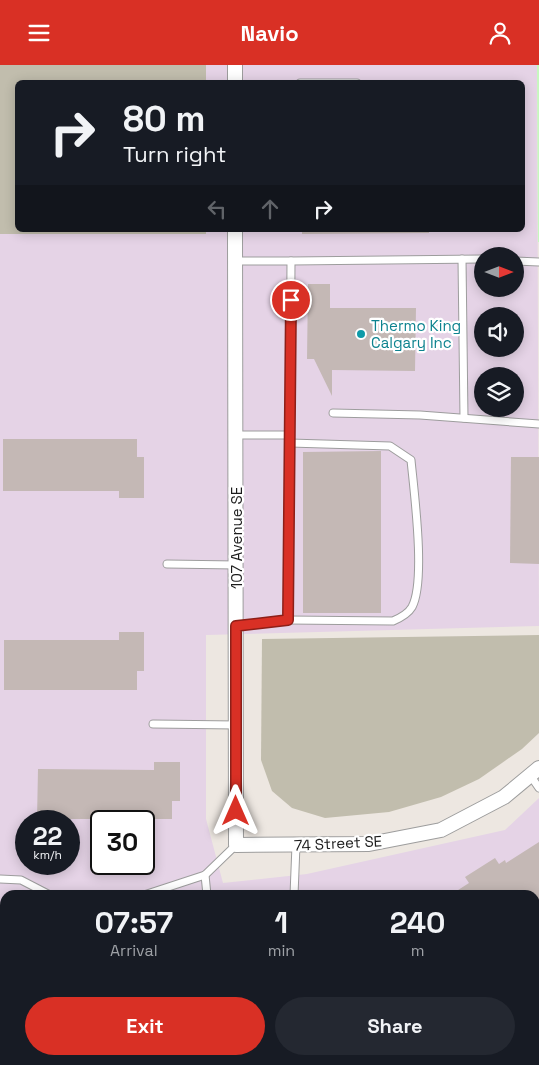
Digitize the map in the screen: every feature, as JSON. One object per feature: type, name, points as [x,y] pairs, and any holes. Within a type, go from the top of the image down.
[{"type":"street","points":[[235,65],[235,80]]},
{"type":"street","name":"107 Avenue SE","points":[[235,232],[236,845]]},
{"type":"street","name":"74 Street SE","points":[[236,845],[369,844],[442,830],[504,797],[535,771]]},
{"type":"lane","points":[[462,259],[464,418]]},
{"type":"lane","points":[[235,261],[474,259]]},
{"type":"lane","points":[[288,620],[291,261]]},
{"type":"lane","points":[[524,261],[539,262]]},
{"type":"lane","points":[[333,413],[464,418],[539,424]]},
{"type":"lane","points":[[236,435],[390,446],[411,460],[417,526],[418,581],[412,607],[401,618],[393,621],[288,620],[236,626]]},
{"type":"lane","points":[[167,564],[236,565]]},
{"type":"lane","points":[[153,724],[236,725]]},
{"type":"lane","points":[[535,771],[539,788]]},
{"type":"lane","points":[[160,890],[206,875],[236,845]]},
{"type":"lane","points":[[294,890],[296,845]]},
{"type":"lane","points":[[206,875],[207,890]]},
{"type":"lane","points":[[0,879],[21,880],[40,890]]},
{"type":"shaded area","points":[[0,65],[537,65],[539,626],[206,635],[206,819],[223,883],[307,874],[505,830],[539,798],[539,890],[0,890]]},
{"type":"shaded area","points":[[0,65],[206,65],[206,80],[15,80],[15,232],[206,232],[206,234],[0,234]]},
{"type":"shaded area","points":[[539,635],[539,733],[522,749],[479,779],[441,797],[389,812],[325,818],[292,808],[272,791],[261,760],[262,639]]},
{"type":"green space","points":[[537,65],[539,65],[539,242],[538,242]]},
{"type":"building","points":[[302,232],[429,232],[429,233],[302,234]]},
{"type":"building","name":"Thermo King Calgary Inc","points":[[308,284],[330,284],[330,308],[416,308],[415,371],[332,370],[332,396],[314,359],[307,359]]},
{"type":"building","points":[[3,439],[137,439],[137,457],[144,457],[144,498],[119,498],[119,491],[3,491]]},
{"type":"building","points":[[381,451],[381,613],[303,613],[303,452]]},
{"type":"building","points":[[511,457],[539,457],[539,564],[510,563]]},
{"type":"building","points":[[119,632],[144,632],[144,671],[137,671],[137,690],[4,690],[4,640],[119,640]]},
{"type":"building","points":[[154,762],[180,762],[180,801],[172,801],[172,819],[155,819],[155,810],[90,810],[90,819],[80,819],[80,810],[37,810],[38,769],[154,770]]},
{"type":"building","points":[[539,842],[539,890],[458,890],[469,883],[465,877],[495,858],[499,864],[505,860],[506,863]]},
{"type":"place","name":"Thermo King Calgary Inc","points":[[361,334]]},
{"type":"route","points":[[236,811],[236,626],[288,620],[291,300]]}]
